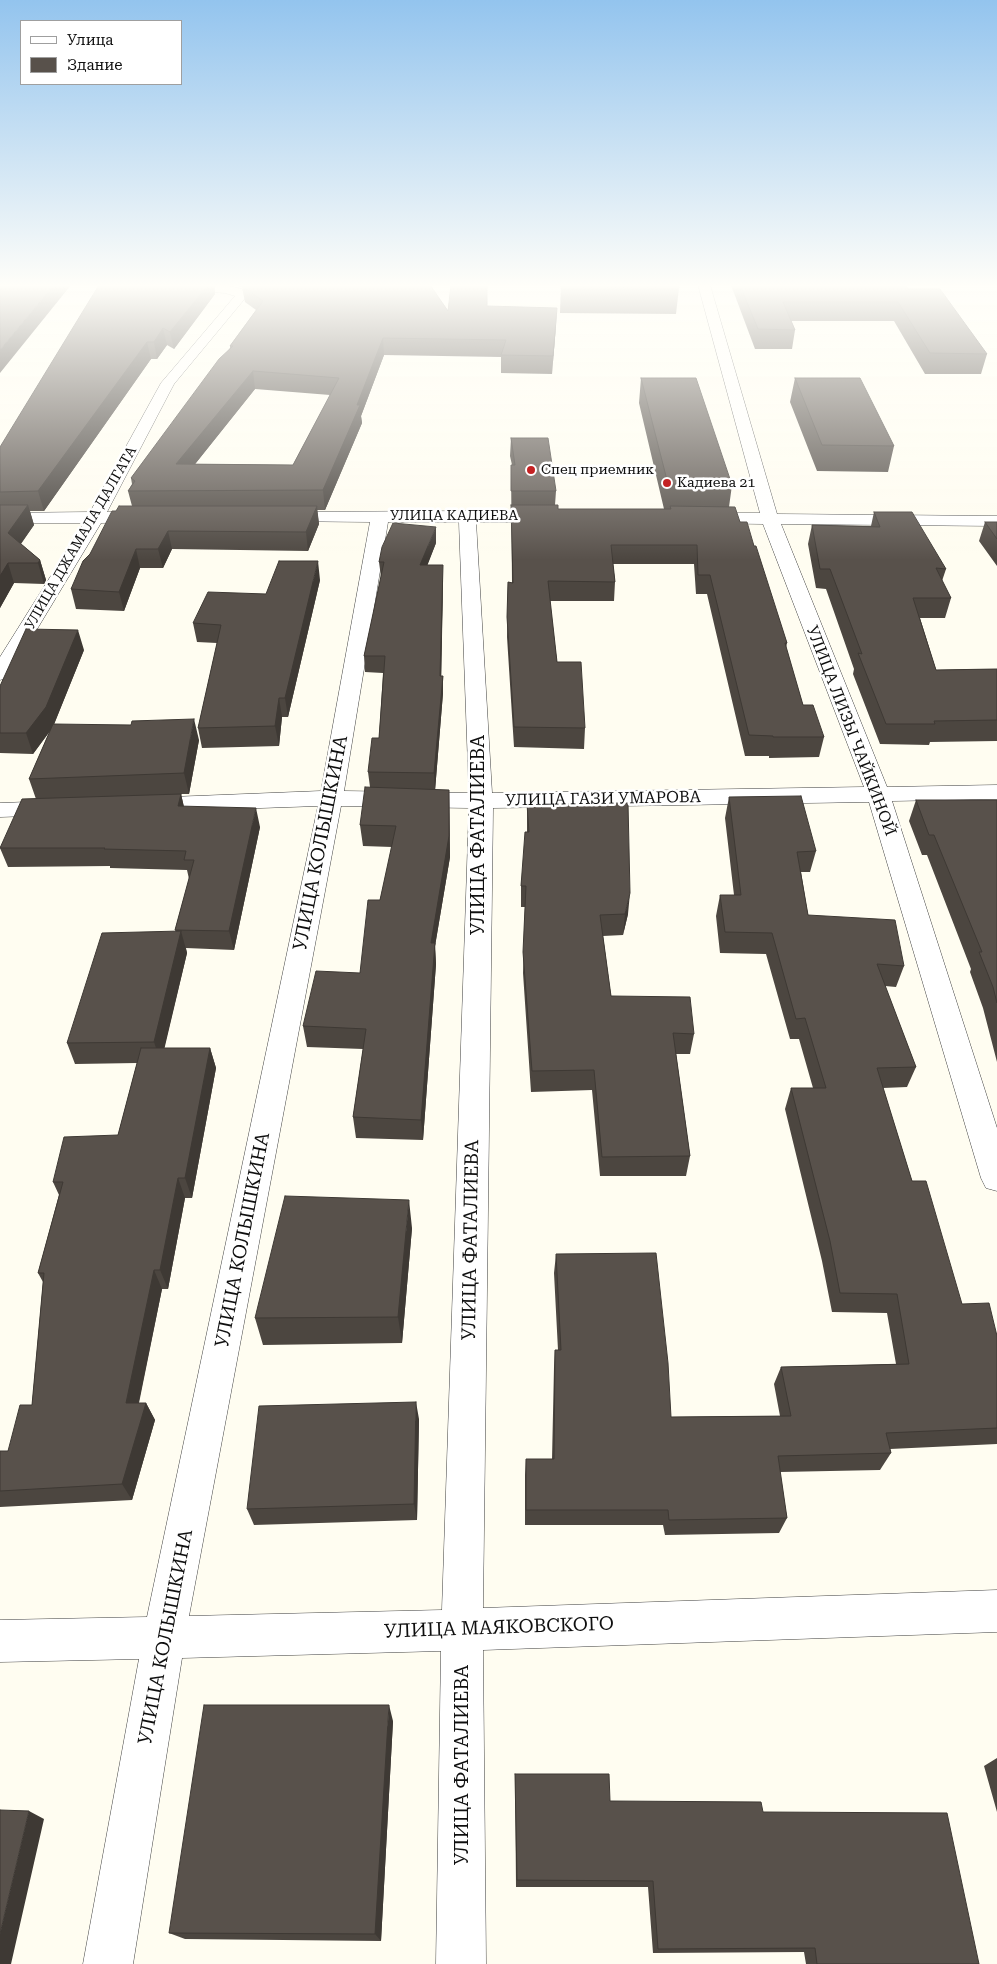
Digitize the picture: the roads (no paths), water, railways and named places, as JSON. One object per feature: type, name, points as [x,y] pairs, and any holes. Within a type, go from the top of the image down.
[{"type":"street","name":"УЛИЦА ДЖАМАЛА ДАЛГАТА","points":[[0,674],[96,517],[168,383],[173,377]]},
{"type":"street","name":"УЛИЦА ЛИЗЫ ЧАЙКИНОЙ","points":[[730,377],[770,519],[878,793],[997,1178]]},
{"type":"street","name":"УЛИЦА КОЛЫШКИНА","points":[[108,1964],[164,1637],[331,798],[380,516]]},
{"type":"street","name":"УЛИЦА ФАТАЛИЕВА","points":[[462,1964],[462,1630],[481,801],[467,516]]},
{"type":"street","points":[[0,518],[164,517]]},
{"type":"street","name":"УЛИЦА КАДИЕВА","points":[[262,517],[563,517]]},
{"type":"street","points":[[681,518],[997,521]]},
{"type":"street","name":"УЛИЦА ГАЗИ УМАРОВА","points":[[127,805],[331,798],[481,801],[997,792]]},
{"type":"street","points":[[0,810],[78,807]]},
{"type":"street","name":"УЛИЦА МАЯКОВСКОГО","points":[[0,1641],[462,1630],[997,1611]]},
{"type":"place","name":"Спец приемник","points":[[531,470]]},
{"type":"place","name":"Кадиева 21","points":[[667,483]]}]
